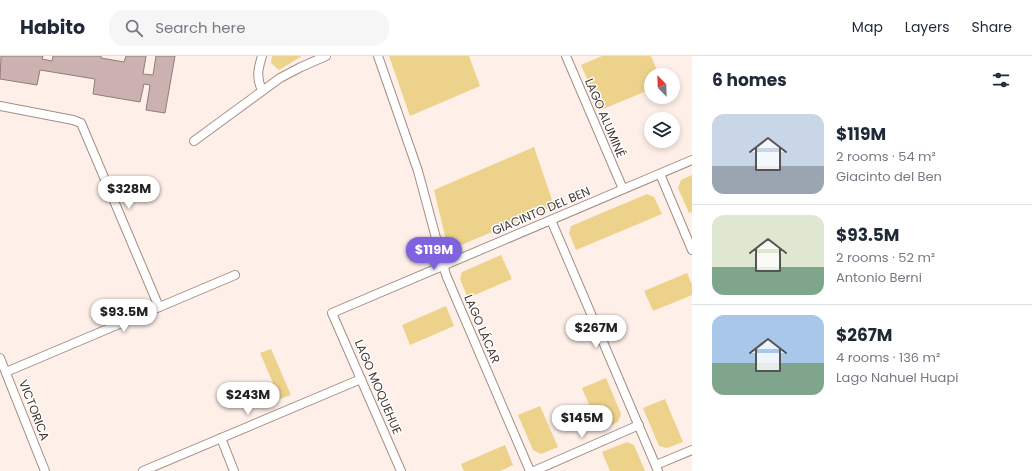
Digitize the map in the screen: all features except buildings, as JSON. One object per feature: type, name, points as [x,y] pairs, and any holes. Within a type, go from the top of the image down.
[{"type":"street","points":[[262,56],[257,75],[262,90]]},
{"type":"street","points":[[194,141],[286,74],[326,56]]},
{"type":"street","name":"LAGO LÁCAR","points":[[378,56],[418,171],[443,266],[530,471]]},
{"type":"street","name":"LAGO ALUMINÉ","points":[[566,56],[623,190]]},
{"type":"street","points":[[0,106],[73,120],[81,123],[159,307]]},
{"type":"street","name":"GIACINTO DEL BEN","points":[[332,313],[692,160]]},
{"type":"street","points":[[660,174],[692,250]]},
{"type":"street","points":[[551,220],[657,468],[692,450]]},
{"type":"street","points":[[6,372],[234,275]]},
{"type":"street","name":"LAGO MOQUEHUE","points":[[332,313],[401,471]]},
{"type":"street","name":"VICTORICA","points":[[0,358],[45,471]]},
{"type":"street","points":[[143,471],[361,379]]},
{"type":"street","points":[[534,471],[639,425]]},
{"type":"street","points":[[220,438],[234,471]]},
{"type":"shaded area","points":[[272,56],[302,56],[279,70],[271,63]]},
{"type":"shaded area","points":[[389,56],[469,56],[480,86],[410,116]]},
{"type":"shaded area","points":[[602,56],[651,56],[656,68],[644,68],[644,92],[601,110],[581,65]]},
{"type":"shaded area","points":[[534,147],[554,206],[454,248],[447,244],[434,190]]},
{"type":"shaded area","points":[[692,175],[692,212],[689,213],[678,188],[681,180]]},
{"type":"shaded area","points":[[647,194],[654,197],[662,214],[576,250],[569,233],[571,226]]},
{"type":"shaded area","points":[[501,255],[512,279],[468,298],[460,279],[462,272]]},
{"type":"shaded area","points":[[687,273],[692,285],[692,295],[653,311],[644,291]]},
{"type":"shaded area","points":[[446,306],[454,326],[410,345],[402,325]]},
{"type":"shaded area","points":[[271,349],[291,395],[280,399],[260,353]]},
{"type":"shaded area","points":[[606,378],[621,414],[618,422],[600,430],[582,388]]},
{"type":"shaded area","points":[[665,399],[683,442],[667,448],[659,446],[643,408]]},
{"type":"shaded area","points":[[540,406],[558,447],[541,454],[533,450],[518,415]]},
{"type":"shaded area","points":[[627,442],[634,445],[645,471],[610,471],[602,452]]},
{"type":"shaded area","points":[[505,445],[513,465],[500,471],[464,471],[461,464]]}]
